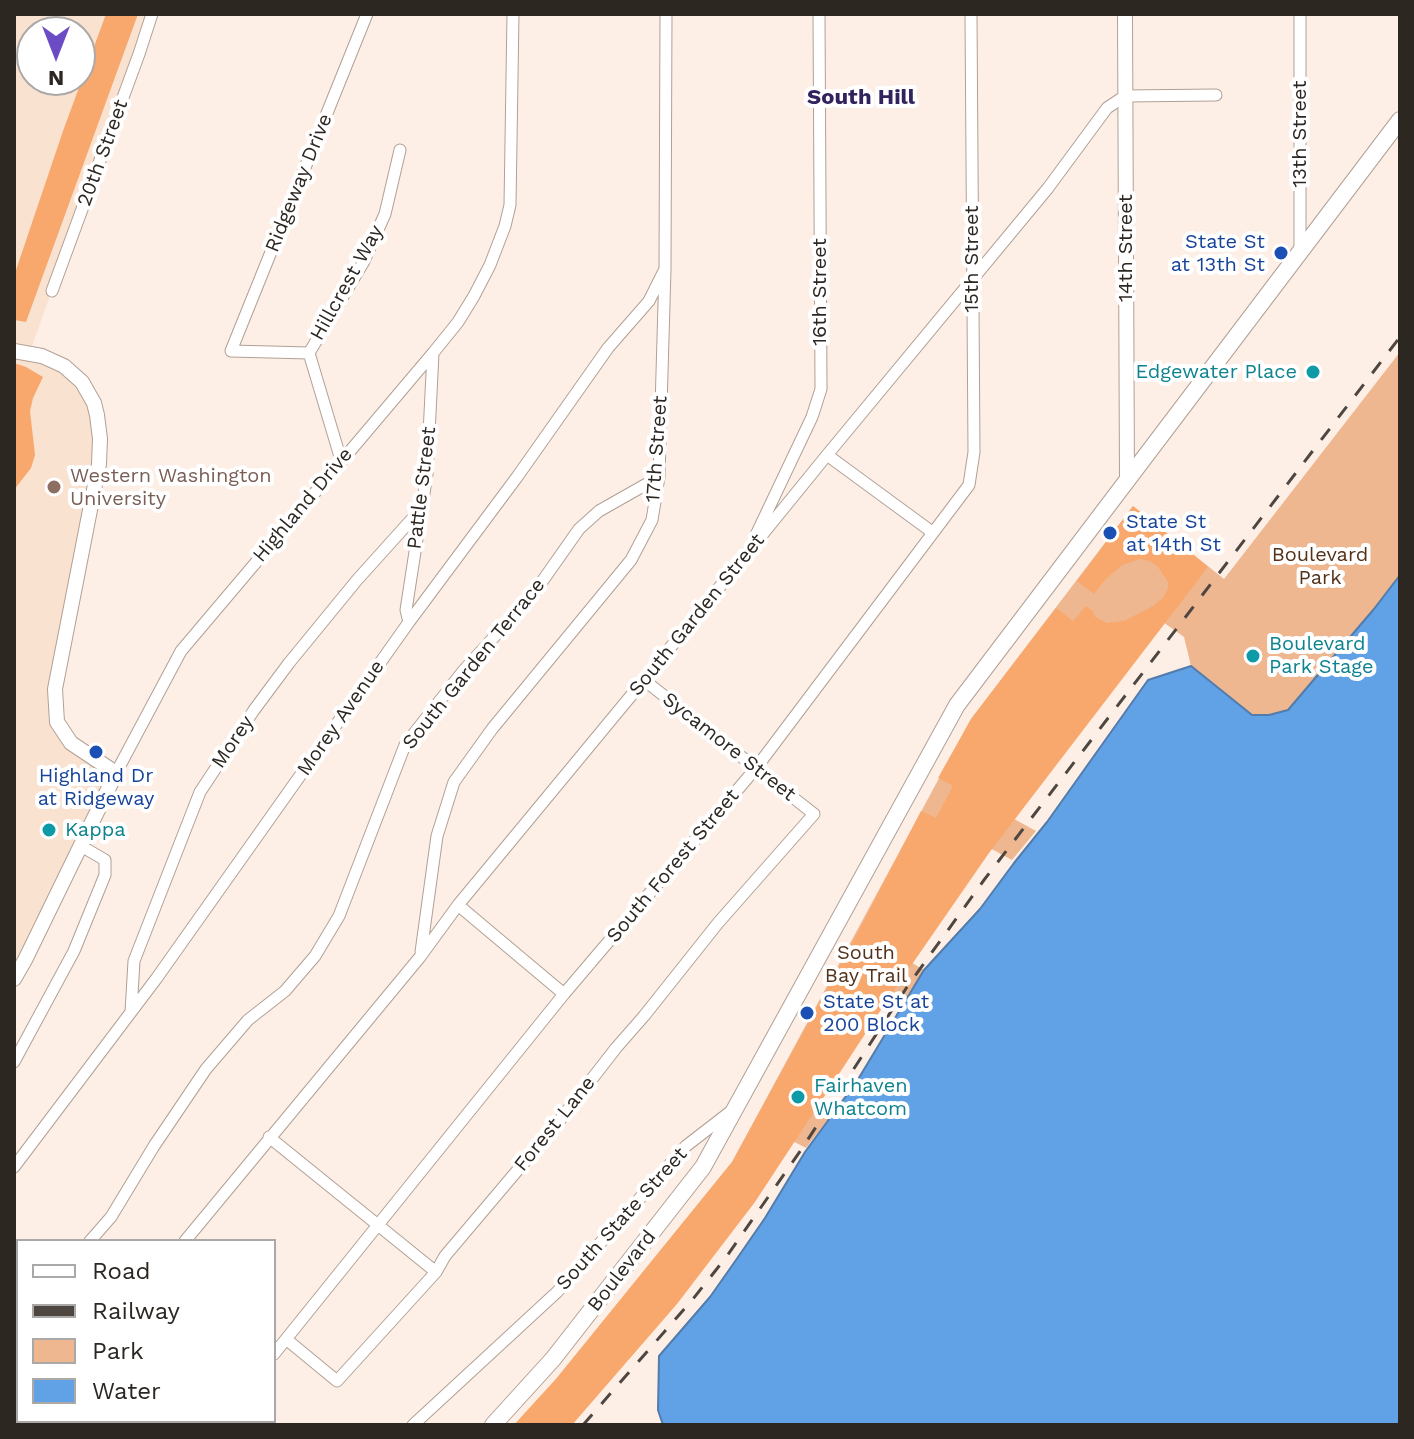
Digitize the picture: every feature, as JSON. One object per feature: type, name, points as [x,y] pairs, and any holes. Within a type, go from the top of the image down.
[{"type":"main road","name":"Boulevard","points":[[493,1425],[553,1359],[703,1167],[957,705],[1400,120]]},
{"type":"street","name":"20th Street","points":[[52,291],[152,14]]},
{"type":"street","name":"Ridgeway Drive","points":[[309,353],[231,351],[367,14]]},
{"type":"street","name":"Highland Drive","points":[[14,979],[116,773],[181,651],[433,353],[474,296],[490,265],[510,205],[513,14]]},
{"type":"street","name":"17th Street","points":[[420,957],[437,836],[454,782],[492,729],[631,560],[652,520],[659,477],[665,269],[666,14]]},
{"type":"street","name":"16th Street","points":[[747,553],[812,417],[821,389],[819,14]]},
{"type":"street","name":"15th Street","points":[[958,499],[969,485],[974,452],[971,14]]},
{"type":"street","name":"14th Street","points":[[1125,14],[1127,481]]},
{"type":"street","name":"13th Street","points":[[1300,14],[1300,254]]},
{"type":"street","points":[[1125,96],[1216,95]]},
{"type":"street","name":"South Garden Street","points":[[187,1239],[972,282],[1048,188],[1107,108],[1125,96]]},
{"type":"street","name":"Hillcrest Way","points":[[341,460],[309,353],[363,263],[385,214],[400,150]]},
{"type":"street","name":"Morey Avenue","points":[[14,1167],[130,1013],[608,348],[649,301],[665,269]]},
{"type":"street","points":[[14,351],[42,356],[64,366],[82,382],[97,415],[99,464],[55,689],[57,722],[71,743],[116,773]]},
{"type":"street","name":"Pattle Street","points":[[409,622],[406,610],[427,474],[433,353]]},
{"type":"street","points":[[827,455],[932,532]]},
{"type":"street","name":"South Garden Terrace","points":[[92,1239],[111,1217],[199,1080],[248,1020],[285,991],[315,956],[339,916],[405,745],[464,670],[534,593],[579,529],[599,511],[659,477]]},
{"type":"street","name":"South Forest Street","points":[[276,1352],[564,994],[756,768],[958,499]]},
{"type":"street","name":"Morey","points":[[130,1013],[134,961],[200,792],[289,663],[357,580],[411,520],[419,516]]},
{"type":"street","name":"Sycamore Street","points":[[644,680],[814,814]]},
{"type":"street","name":"Forest Lane","points":[[286,1339],[337,1381],[436,1272],[445,1256],[560,1120],[718,923],[814,814]]},
{"type":"street","points":[[14,1062],[74,951],[105,875],[105,860],[81,846]]},
{"type":"street","points":[[458,905],[564,994]]},
{"type":"street","name":"South State Street","points":[[413,1425],[557,1292],[686,1146],[737,1107]]},
{"type":"street","points":[[269,1137],[436,1272]]},
{"type":"shaded area","name":"Western Washington University","points":[[14,14],[150,14],[30,352],[74,374],[99,427],[57,722],[116,773],[14,979]]},
{"type":"green space","points":[[106,14],[138,14],[26,322],[14,320],[14,276],[63,131],[76,96],[96,96],[96,41]]},
{"type":"green space","name":"Boulevard Park","points":[[1400,352],[1400,575],[1374,609],[1288,710],[1269,715],[1252,715],[1191,666],[1184,637],[1149,612],[996,809],[1036,831],[1012,860],[973,839],[897,954],[924,970],[905,1000],[876,986],[798,1102],[829,1118],[806,1148],[777,1133],[674,1273],[514,1425],[556,1379],[732,1162],[971,719],[1133,506],[1224,579]]},
{"type":"green space","points":[[14,363],[43,377],[30,411],[35,455],[31,468],[14,490]]},
{"type":"green space","name":"South Bay Trail","points":[[1133,506],[1208,567],[989,853],[888,999],[755,1202],[677,1304],[572,1425],[514,1425],[556,1379],[732,1162],[921,811],[936,818],[953,786],[938,778],[971,719],[1056,608],[1073,621],[1086,606],[1095,617],[1107,623],[1124,621],[1163,598],[1168,582],[1158,567],[1140,559],[1122,565],[1094,594],[1077,581]]},
{"type":"water","points":[[1400,575],[1400,1425],[663,1425],[658,1410],[659,1356],[710,1297],[765,1218],[805,1152],[857,1081],[924,970],[980,909],[1047,822],[1148,680],[1191,666],[1252,715],[1288,710]]},
{"type":"railway","points":[[583,1425],[727,1256],[803,1147],[907,987],[984,880],[1400,337]]},
{"type":"place","name":"State St at 13th St","points":[[1281,253]]},
{"type":"place","name":"Edgewater Place","points":[[1313,372]]},
{"type":"place","name":"Western Washington University","points":[[54,487]]},
{"type":"place","name":"State St at 14th St","points":[[1110,533]]},
{"type":"place","name":"Boulevard Park Stage","points":[[1253,656]]},
{"type":"place","name":"Highland Dr at Ridgeway","points":[[96,752]]},
{"type":"place","name":"Kappa","points":[[49,830]]},
{"type":"place","name":"State St at 200 Block","points":[[807,1013]]},
{"type":"place","name":"Fairhaven Whatcom","points":[[798,1097]]},
{"type":"district","name":"South Hill","points":[[861,98]]}]
